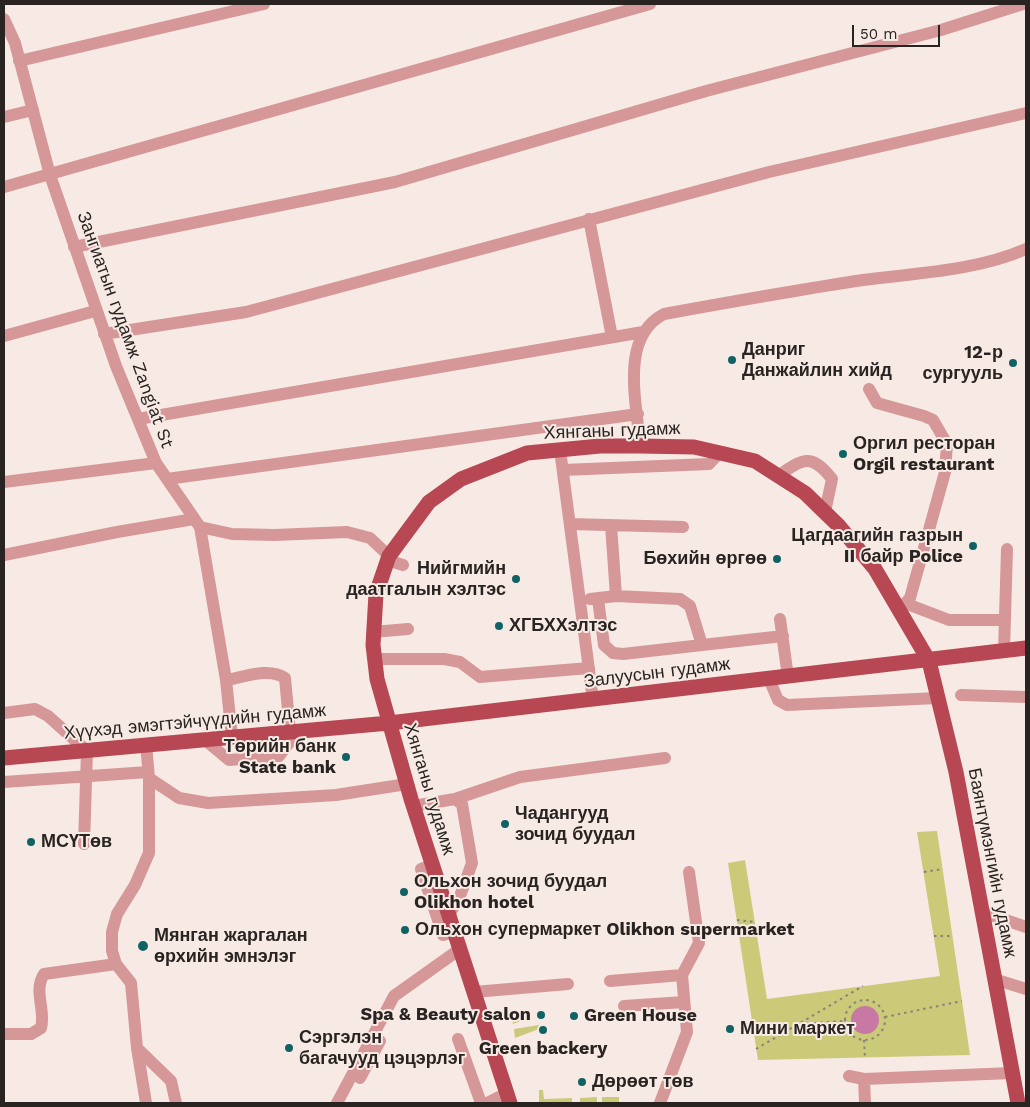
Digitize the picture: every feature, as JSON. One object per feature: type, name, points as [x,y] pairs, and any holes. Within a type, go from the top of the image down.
[{"type":"main road","name":"Хянганы гудамж","points":[[508,1098],[406,784],[377,679],[374,660],[373,632],[376,594],[388,558],[429,502],[461,479],[527,453],[640,446],[694,447],[755,461],[805,493],[825,512],[875,569],[903,607],[929,661]]},
{"type":"main road","name":"Залуусын гудамж","points":[[389,723],[929,661],[1026,648]]},
{"type":"main road","name":"Баянтүмэнгийн гудамж","points":[[929,661],[956,772],[1018,1103]]},
{"type":"main road","name":"Хүүхэд эмэгтэйчүүдийн гудамж","points":[[4,758],[389,723]]},
{"type":"street","points":[[19,61],[264,4]]},
{"type":"street","points":[[4,187],[413,69],[650,4]]},
{"type":"street","points":[[74,247],[395,182],[706,91],[941,30],[1023,4]]},
{"type":"street","name":"Зангиатын гудамж Zangiat St","points":[[4,19],[9,45],[19,61],[50,175],[95,311],[156,463],[198,527],[226,680],[232,737]]},
{"type":"street","points":[[4,117],[32,110]]},
{"type":"street","points":[[104,334],[246,312],[769,172],[1026,113]]},
{"type":"street","points":[[589,219],[612,337]]},
{"type":"street","points":[[640,446],[634,360],[637,345],[643,332],[653,320],[664,314],[857,281],[967,266],[1012,255],[1026,249]]},
{"type":"street","points":[[4,336],[95,311]]},
{"type":"street","points":[[138,419],[643,332]]},
{"type":"street","points":[[869,389],[877,403],[933,420],[948,444],[945,472],[903,607],[949,620],[1005,620]]},
{"type":"street","points":[[167,479],[638,414]]},
{"type":"street","points":[[560,450],[593,700]]},
{"type":"street","points":[[563,470],[709,464],[719,453]]},
{"type":"street","points":[[778,476],[799,461],[809,460],[825,471],[832,479],[825,512]]},
{"type":"street","points":[[4,482],[156,463]]},
{"type":"street","points":[[570,524],[683,527]]},
{"type":"street","points":[[611,525],[616,596]]},
{"type":"street","points":[[4,555],[117,532],[198,527],[232,534],[275,536],[347,532],[370,538],[388,558],[403,565]]},
{"type":"street","points":[[1004,651],[1007,549]]},
{"type":"street","points":[[580,600],[616,596],[680,599],[690,606],[702,645]]},
{"type":"street","points":[[598,599],[604,645],[613,653],[623,654],[782,636]]},
{"type":"street","points":[[780,619],[788,677]]},
{"type":"street","points":[[373,632],[408,629]]},
{"type":"street","points":[[374,660],[444,659],[460,662],[480,677],[589,668]]},
{"type":"street","points":[[206,740],[229,760],[279,756],[294,732],[285,678],[278,673],[270,673],[226,680]]},
{"type":"street","points":[[769,679],[778,700],[787,705],[938,698]]},
{"type":"street","points":[[961,696],[1026,697]]},
{"type":"street","points":[[4,713],[35,709],[48,716],[88,751],[84,844]]},
{"type":"street","points":[[146,744],[149,775],[149,852],[135,885],[117,914],[112,932],[112,950],[116,964],[132,983],[137,1048],[146,1103]]},
{"type":"street","points":[[413,806],[455,799],[520,777],[665,758]]},
{"type":"street","points":[[4,782],[86,776],[149,775],[180,798],[208,803],[336,795],[406,784]]},
{"type":"street","points":[[449,915],[460,896],[472,863],[462,804],[455,799]]},
{"type":"street","points":[[433,865],[421,868],[443,935],[455,932]]},
{"type":"street","points":[[660,1103],[687,1032],[682,975],[699,942],[689,872]]},
{"type":"street","points":[[982,912],[1026,927]]},
{"type":"street","points":[[360,1078],[385,1023],[394,996],[460,949]]},
{"type":"street","points":[[4,1034],[31,1034],[41,1028],[43,1019],[39,989],[44,974],[116,964]]},
{"type":"street","points":[[610,981],[682,975]]},
{"type":"street","points":[[994,979],[1026,990]]},
{"type":"street","points":[[474,992],[568,984]]},
{"type":"street","points":[[624,1006],[684,1002]]},
{"type":"street","points":[[337,1103],[385,1023],[399,1006]]},
{"type":"street","points":[[458,1039],[481,1103]]},
{"type":"street","points":[[137,1048],[171,1081],[176,1103]]},
{"type":"street","points":[[849,1076],[864,1079],[1012,1073]]},
{"type":"street","points":[[864,1079],[865,1103]]},
{"type":"street","points":[[487,1103],[508,1098]]},
{"type":"path","points":[[924,872],[943,869]]},
{"type":"path","points":[[737,920],[755,922]]},
{"type":"path","points":[[934,936],[953,936]]},
{"type":"path","points":[[756,1049],[863,986]]},
{"type":"path","points":[[860,1000],[873,1002],[878,1005],[885,1017],[885,1023],[879,1035],[864,1040],[849,1033],[845,1021],[849,1008],[860,1000]]},
{"type":"path","points":[[885,1017],[962,1001]]},
{"type":"path","points":[[798,1024],[845,1021]]},
{"type":"path","points":[[864,1040],[865,1058]]},
{"type":"shaded area","points":[[937,831],[970,1055],[758,1060],[728,863],[745,860],[767,999],[940,976],[917,832]]},
{"type":"shaded area","points":[[865,1006],[875,1010],[879,1020],[875,1030],[865,1034],[855,1030],[851,1020],[855,1010]]},
{"type":"shaded area","points":[[525,1009],[527,1019],[513,1024],[511,1012]]},
{"type":"shaded area","points":[[539,1025],[539,1029],[515,1038],[514,1029]]},
{"type":"shaded area","points":[[539,1090],[543,1090],[544,1099],[572,1098],[572,1103],[539,1103]]},
{"type":"shaded area","points":[[597,1097],[597,1103],[580,1103],[580,1098]]},
{"type":"shaded area","points":[[602,1097],[619,1097],[619,1103],[602,1103]]},
{"type":"place","name":"Данриг Данжайлин хийд","points":[[732,360]]},
{"type":"place","name":"12-р сургууль","points":[[1013,363]]},
{"type":"place","name":"Оргил ресторан Orgil restaurant","points":[[843,454]]},
{"type":"place","name":"Цагдаагийн газрын II байр Police","points":[[973,546]]},
{"type":"place","name":"Бөхийн өргөө","points":[[777,559]]},
{"type":"place","name":"Нийгмийн даатгалын хэлтэс","points":[[516,579]]},
{"type":"place","name":"ХГБХХэлтэс","points":[[499,626]]},
{"type":"place","name":"Төрийн банк State bank","points":[[346,757]]},
{"type":"place","name":"Чадангууд зочид буудал","points":[[505,824]]},
{"type":"place","name":"МСҮТөв","points":[[31,842]]},
{"type":"place","name":"Ольхон зочид буудал Olikhon hotel","points":[[404,892]]},
{"type":"place","name":"Ольхон супермаркет Olikhon supermarket","points":[[405,930]]},
{"type":"place","name":"Мянган жаргалан өрхийн эмнэлэг","points":[[143,946]]},
{"type":"place","name":"Spa & Beauty salon","points":[[541,1015]]},
{"type":"place","name":"Green House","points":[[574,1016]]},
{"type":"place","name":"Мини маркет","points":[[730,1029]]},
{"type":"place","name":"Green backery","points":[[543,1030]]},
{"type":"place","name":"Сэргэлэн багачууд цэцэрлэг","points":[[289,1048]]},
{"type":"place","name":"Дөрөөт төв","points":[[582,1082]]}]
